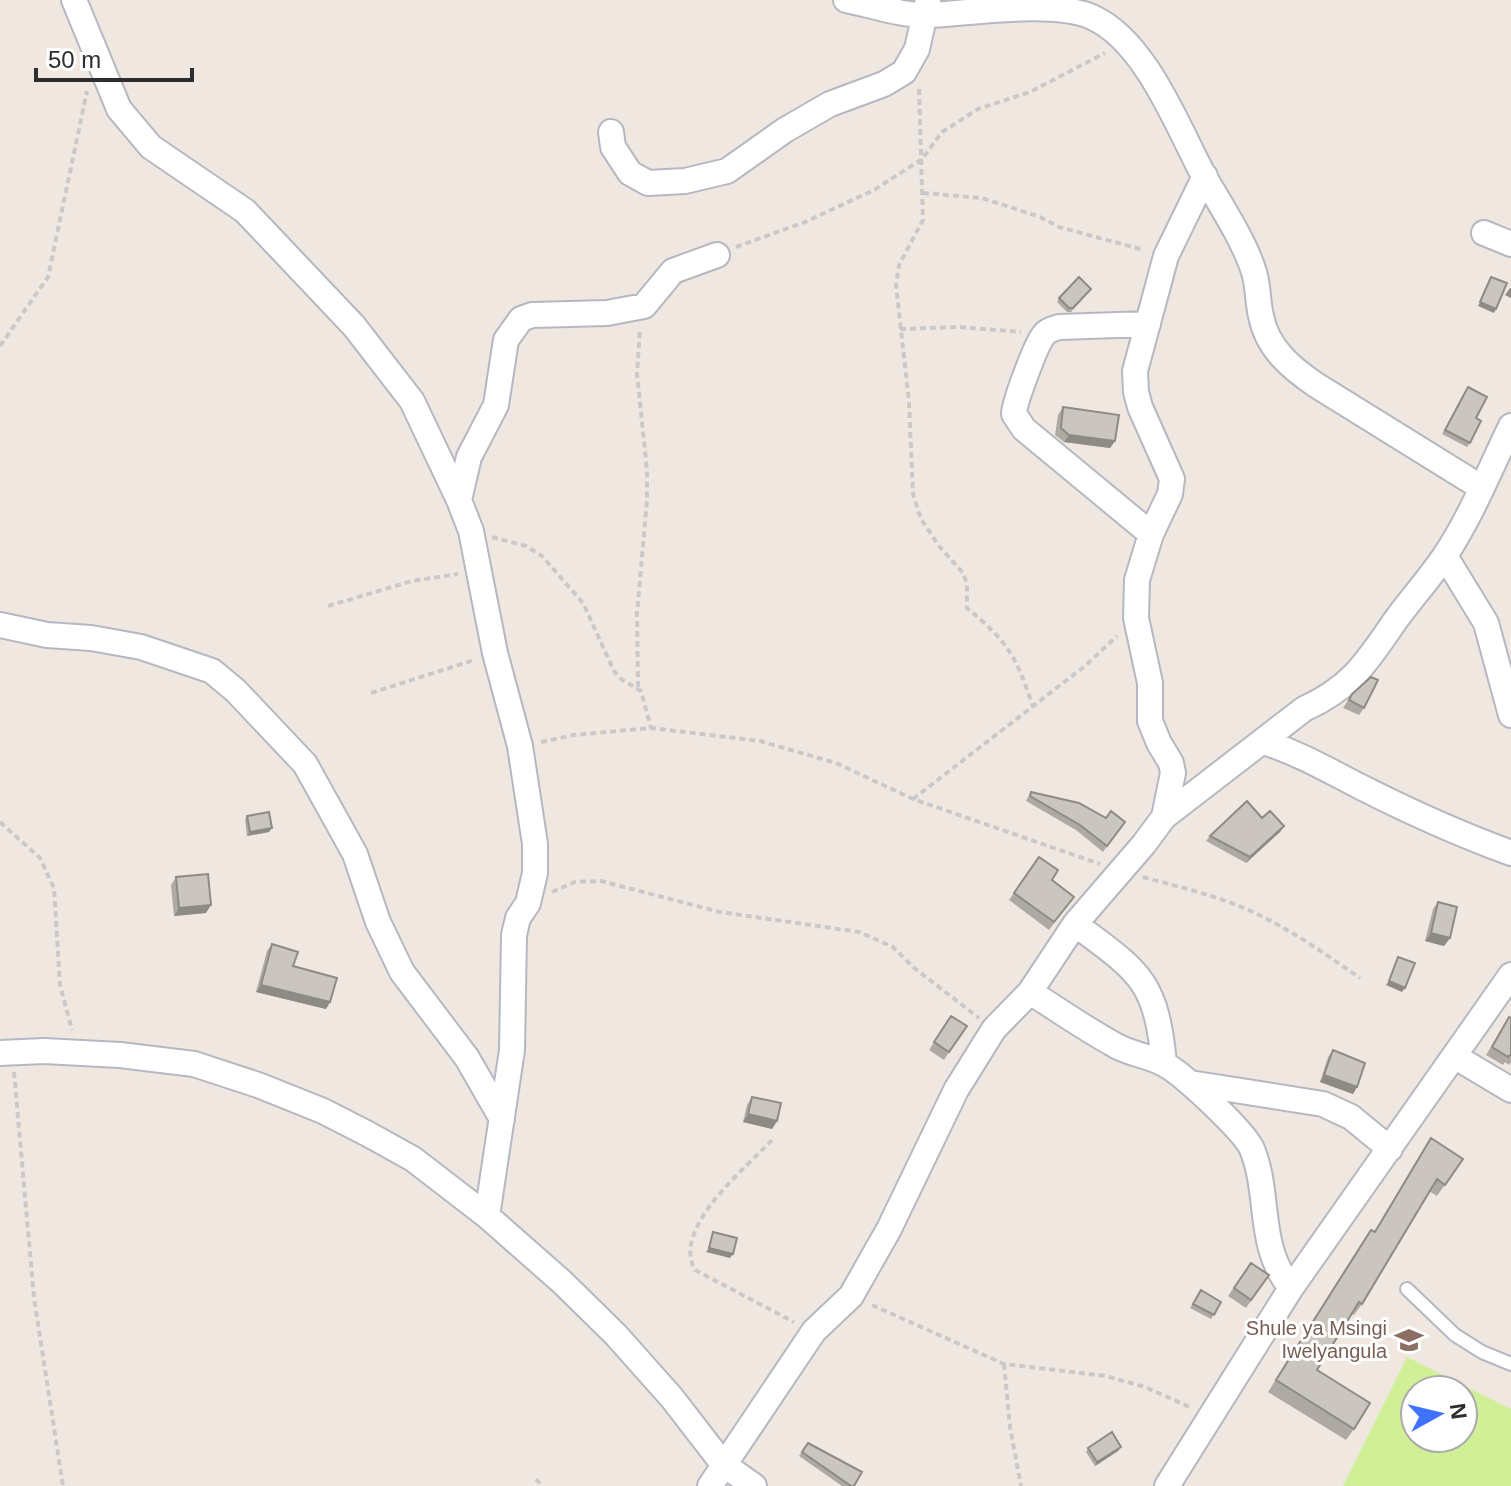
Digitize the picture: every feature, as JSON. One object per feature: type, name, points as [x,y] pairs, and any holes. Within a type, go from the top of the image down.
[{"type":"street","points":[[74,0],[119,109],[151,147],[245,211],[354,326],[412,401],[471,531],[495,653],[520,746],[535,844],[535,873],[528,903],[518,918],[514,935],[512,1050],[487,1216]]},
{"type":"street","points":[[846,0],[926,8],[1067,12],[1090,16],[1107,26],[1142,63],[1205,176],[1253,267],[1265,333],[1293,370],[1482,488]]},
{"type":"street","points":[[611,132],[613,147],[630,173],[648,183],[708,178],[727,171],[785,130],[830,104],[904,72],[917,49],[926,8]]},
{"type":"street","points":[[1164,817],[1173,773],[1150,721],[1149,675],[1136,618],[1137,580],[1151,534],[1167,504],[1172,479],[1136,392],[1135,371],[1166,256],[1205,176]]},
{"type":"street","points":[[1484,233],[1511,244]]},
{"type":"street","points":[[459,500],[469,457],[496,405],[506,340],[521,319],[532,315],[607,313],[644,306],[673,271],[717,255]]},
{"type":"street","points":[[1148,324],[1059,327],[1044,335],[1015,402],[1015,418],[1024,429],[1151,534]]},
{"type":"street","points":[[710,1486],[814,1331],[851,1296],[889,1229],[956,1090],[994,1029],[1030,992],[1075,924],[1164,817],[1304,709],[1331,697],[1379,648],[1395,621],[1445,556],[1511,426]]},
{"type":"street","points":[[1445,556],[1486,623],[1511,715]]},
{"type":"street","points":[[0,625],[47,635],[91,638],[141,647],[212,671],[236,691],[305,764],[355,854],[378,922],[402,972],[467,1058],[502,1119]]},
{"type":"street","points":[[1264,742],[1301,754],[1359,786],[1463,835],[1511,853]]},
{"type":"street","points":[[1075,924],[1137,972],[1150,994],[1160,1025],[1164,1063]]},
{"type":"street","points":[[1167,1486],[1291,1288],[1511,975]]},
{"type":"street","points":[[1030,992],[1116,1047],[1164,1063],[1234,1125],[1250,1145],[1259,1168],[1263,1214],[1273,1259],[1291,1288]]},
{"type":"street","points":[[6,1053],[44,1051],[120,1055],[194,1064],[323,1111],[391,1146],[413,1159],[487,1216],[562,1282],[616,1335],[723,1464],[754,1486]]},
{"type":"street","points":[[1454,1056],[1511,1090]]},
{"type":"street","points":[[1190,1083],[1323,1104],[1351,1117],[1390,1149]]},
{"type":"lane","points":[[1407,1289],[1455,1335],[1482,1352],[1511,1364]]},
{"type":"path","points":[[717,255],[805,222],[874,190],[922,159],[942,132],[978,109],[1030,92],[1125,42]]},
{"type":"path","points":[[0,346],[48,277],[82,121],[94,49]]},
{"type":"path","points":[[917,49],[923,220],[905,252],[897,275],[916,508],[939,546],[963,573],[967,584],[967,608],[1009,648],[1022,672],[1033,707]]},
{"type":"path","points":[[923,193],[982,198],[1025,211],[1059,227],[1166,256]]},
{"type":"path","points":[[644,306],[637,361],[647,500],[637,614],[638,687],[651,728]]},
{"type":"path","points":[[900,329],[991,328],[1044,335]]},
{"type":"path","points":[[471,531],[526,546],[542,556],[583,603],[614,671],[621,679],[638,687]]},
{"type":"path","points":[[328,606],[412,581],[480,570]]},
{"type":"path","points":[[913,799],[1085,666],[1136,618]]},
{"type":"path","points":[[371,693],[495,653]]},
{"type":"path","points":[[520,746],[574,735],[651,728],[760,741],[836,763],[913,799],[1121,871],[1203,893],[1260,915],[1360,978]]},
{"type":"path","points":[[0,822],[40,858],[54,888],[60,985],[72,1029],[84,1036]]},
{"type":"path","points":[[528,903],[575,882],[590,880],[720,912],[859,932],[893,947],[913,967],[994,1029]]},
{"type":"path","points":[[6,1053],[34,1298],[63,1486]]},
{"type":"path","points":[[772,1140],[704,1212],[694,1229],[689,1260],[695,1270],[814,1331]]},
{"type":"path","points":[[851,1296],[1004,1364],[1106,1376],[1145,1387],[1211,1416]]},
{"type":"path","points":[[1004,1364],[1010,1427],[1021,1486]]},
{"type":"path","points":[[536,1479],[542,1486]]},
{"type":"green space","points":[[1407,1357],[1441,1374],[1399,1374],[1399,1454],[1479,1454],[1479,1393],[1511,1409],[1511,1486],[1343,1486]]},
{"type":"building","points":[[1079,277],[1091,289],[1073,308],[1069,308],[1059,298]]},
{"type":"building","points":[[1491,277],[1507,283],[1496,309],[1480,302]]},
{"type":"building","points":[[1468,387],[1487,397],[1476,418],[1481,421],[1470,443],[1445,430]]},
{"type":"building","points":[[1063,407],[1119,415],[1115,441],[1069,435],[1061,428]]},
{"type":"building","points":[[1371,677],[1378,680],[1364,708],[1349,700],[1352,694]]},
{"type":"building","points":[[1031,792],[1079,803],[1106,818],[1111,811],[1125,822],[1107,846],[1080,825],[1030,796]]},
{"type":"building","points":[[1247,801],[1262,818],[1270,811],[1284,826],[1250,857],[1210,836]]},
{"type":"building","points":[[269,812],[272,828],[250,832],[247,816]]},
{"type":"building","points":[[1039,857],[1058,870],[1052,880],[1074,897],[1054,922],[1014,893]]},
{"type":"building","points":[[208,874],[211,905],[179,908],[176,877]]},
{"type":"building","points":[[1438,902],[1457,907],[1450,938],[1431,933]]},
{"type":"building","points":[[272,944],[298,952],[293,966],[337,978],[330,1002],[261,985]]},
{"type":"building","points":[[1398,957],[1415,963],[1405,988],[1389,981]]},
{"type":"building","points":[[951,1016],[967,1026],[949,1052],[934,1042]]},
{"type":"building","points":[[1509,1017],[1511,1055],[1508,1057],[1492,1047]]},
{"type":"building","points":[[1333,1050],[1365,1063],[1357,1087],[1324,1075]]},
{"type":"building","points":[[752,1097],[781,1103],[777,1121],[748,1114]]},
{"type":"building","points":[[1431,1138],[1463,1159],[1445,1185],[1437,1179],[1362,1304],[1359,1302],[1317,1370],[1370,1403],[1354,1429],[1276,1380],[1371,1230],[1375,1232]]},
{"type":"building","points":[[713,1232],[737,1238],[733,1254],[709,1248]]},
{"type":"building","points":[[1251,1263],[1269,1275],[1251,1300],[1234,1288]]},
{"type":"building","points":[[1201,1290],[1221,1302],[1214,1315],[1193,1304]]},
{"type":"building","points":[[1112,1432],[1121,1447],[1097,1462],[1088,1448]]},
{"type":"building","points":[[808,1443],[862,1472],[854,1486],[802,1452]]},
{"type":"place","name":"Shule ya Msingi Iwelyangula","points":[[1409,1340]]}]
